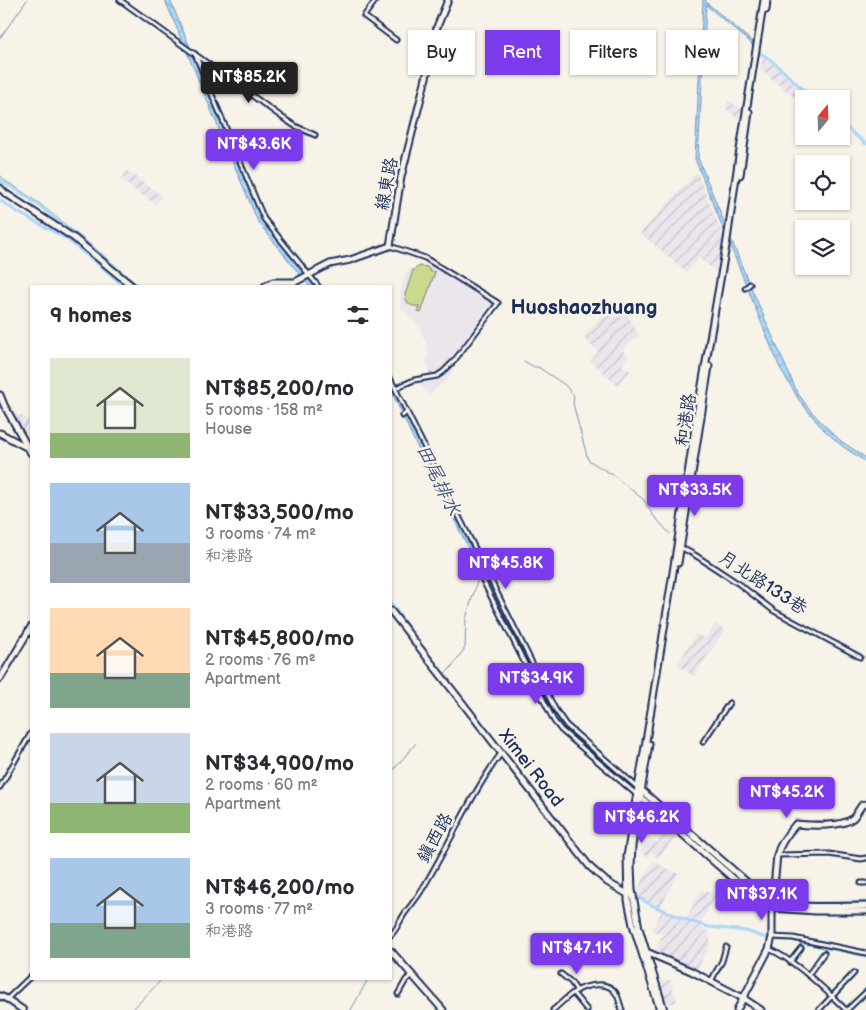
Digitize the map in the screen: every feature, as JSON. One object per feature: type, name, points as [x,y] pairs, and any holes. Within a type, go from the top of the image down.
[{"type":"street","points":[[120,0],[283,118],[315,135]]},
{"type":"street","points":[[376,0],[364,16],[396,40]]},
{"type":"street","name":"線東路","points":[[390,246],[401,177],[437,27],[448,0]]},
{"type":"street","name":"和港路","points":[[643,950],[630,893],[632,846],[647,735],[766,0]]},
{"type":"street","points":[[195,54],[264,219],[317,285]]},
{"type":"street","points":[[0,188],[74,238],[131,285]]},
{"type":"street","points":[[267,285],[273,282],[295,282],[330,264],[350,260],[390,246],[425,258],[498,303],[454,361],[443,372],[437,376],[420,378],[396,388]]},
{"type":"street","points":[[745,288],[750,284]]},
{"type":"street","points":[[392,382],[551,700],[566,725],[639,792]]},
{"type":"street","points":[[0,395],[2,403],[30,451]]},
{"type":"street","points":[[402,416],[407,412]]},
{"type":"street","points":[[0,433],[30,451]]},
{"type":"street","name":"月北路133巷","points":[[678,547],[695,555],[739,584],[774,611],[860,657]]},
{"type":"street","points":[[474,563],[554,721],[561,730],[639,792],[772,905],[815,910],[866,911]]},
{"type":"street","name":"Ximei Road","points":[[392,612],[590,866],[607,882],[630,893]]},
{"type":"street","points":[[0,679],[30,629]]},
{"type":"street","points":[[0,666],[6,669]]},
{"type":"street","points":[[703,742],[729,703]]},
{"type":"street","points":[[561,730],[566,725]]},
{"type":"street","points":[[0,787],[30,735]]},
{"type":"street","name":"鎮西路","points":[[392,934],[422,890],[475,794],[502,752]]},
{"type":"street","points":[[737,1010],[769,949],[772,937],[772,905],[777,855],[783,840],[796,824],[832,825],[848,821],[853,818],[862,805],[866,804]]},
{"type":"street","points":[[777,855],[829,854],[861,859],[866,858]]},
{"type":"street","points":[[861,883],[866,883]]},
{"type":"street","points":[[772,905],[866,906]]},
{"type":"street","points":[[772,937],[793,938],[866,953]]},
{"type":"street","points":[[712,981],[722,961],[726,947]]},
{"type":"street","points":[[790,962],[801,948]]},
{"type":"street","points":[[769,949],[778,952],[808,975],[847,1010],[866,992]]},
{"type":"street","points":[[643,950],[691,970],[761,1010]]},
{"type":"street","points":[[643,950],[660,1010]]},
{"type":"street","points":[[643,950],[664,1010]]},
{"type":"street","points":[[392,952],[443,1010]]},
{"type":"street","points":[[808,975],[824,953]]},
{"type":"street","points":[[819,1010],[854,973]]},
{"type":"street","points":[[561,974],[571,982],[586,1010]]},
{"type":"street","points":[[398,994],[406,980],[412,975]]},
{"type":"street","points":[[7,999],[30,977]]},
{"type":"street","points":[[553,1010],[575,992],[600,984],[609,986],[616,993],[622,1010]]},
{"type":"street","points":[[0,996],[23,1010]]},
{"type":"shaded area","points":[[765,56],[802,90],[795,90],[795,98],[760,69],[763,57]]},
{"type":"shaded area","points":[[727,100],[745,111],[743,123],[726,109]]},
{"type":"shaded area","points":[[127,171],[162,196],[156,205],[121,180]]},
{"type":"shaded area","points":[[697,172],[725,241],[719,274],[699,258],[687,272],[640,233]]},
{"type":"shaded area","points":[[426,261],[495,304],[472,334],[448,379],[429,395],[419,383],[428,375],[429,365],[425,362],[429,354],[426,341],[421,333],[421,328],[400,307],[402,283],[407,272],[411,268],[420,271]]},
{"type":"shaded area","points":[[613,305],[627,314],[639,335],[622,350],[629,356],[622,365],[630,371],[617,385],[590,361],[598,352],[583,337]]},
{"type":"shaded area","points":[[10,409],[30,420],[30,432],[21,427]]},
{"type":"shaded area","points":[[715,624],[725,630],[694,676],[677,665],[696,634],[705,639]]},
{"type":"shaded area","points":[[671,828],[678,834],[658,858],[651,852],[647,857],[640,851],[651,838],[657,843]]},
{"type":"shaded area","points":[[653,861],[678,874],[660,908],[635,895]]},
{"type":"shaded area","points":[[702,889],[715,896],[699,926],[710,933],[710,945],[697,969],[655,951],[662,935],[652,930],[662,910],[685,920]]},
{"type":"shaded area","points":[[670,980],[677,1002],[663,1005],[657,983]]},
{"type":"green space","points":[[420,266],[427,267],[431,272],[435,272],[421,313],[418,312],[419,306],[414,306],[406,301],[405,295],[413,270]]},
{"type":"water","points":[[165,0],[170,0],[263,220],[314,285],[308,285],[258,222]]},
{"type":"water","points":[[703,0],[706,0],[755,45],[754,48],[738,30],[706,5],[705,30],[701,30]]},
{"type":"water","points":[[699,75],[702,75],[698,158],[746,276],[797,392],[824,425],[841,441],[866,458],[866,462],[842,446],[822,428],[799,400],[779,366],[695,159]]},
{"type":"water","points":[[392,385],[555,711],[563,724],[632,784],[631,788],[564,730],[551,712],[412,436],[392,392]]},
{"type":"waterway","points":[[0,38],[27,0]]},
{"type":"waterway","points":[[757,48],[760,53],[771,60],[804,90]]},
{"type":"waterway","points":[[850,131],[866,144]]},
{"type":"waterway","points":[[0,175],[5,181],[40,204],[138,285]]},
{"type":"waterway","points":[[0,179],[44,209],[119,270],[134,285]]},
{"type":"waterway","points":[[0,200],[19,213],[67,239],[123,285]]},
{"type":"waterway","points":[[524,361],[534,367],[538,367],[565,385],[574,396],[573,403],[588,460],[613,475],[644,500],[652,514],[670,534]]},
{"type":"waterway","points":[[0,430],[13,437]]},
{"type":"waterway","points":[[707,565],[715,570]]},
{"type":"waterway","points":[[444,674],[450,669],[465,648],[466,618],[478,579],[485,577]]},
{"type":"waterway","points":[[392,604],[417,640],[546,807]]},
{"type":"waterway","points":[[806,630],[858,658]]},
{"type":"waterway","points":[[392,772],[416,743]]},
{"type":"waterway","name":"田尾排水","points":[[700,846],[768,903],[776,903]]},
{"type":"waterway","points":[[602,875],[622,888]]},
{"type":"waterway","points":[[634,895],[651,905],[709,927],[746,931],[777,940],[790,940],[866,956]]},
{"type":"waterway","name":"田尾排水","points":[[799,904],[866,903]]},
{"type":"waterway","points":[[132,1010],[161,980]]},
{"type":"waterway","points":[[351,1010],[367,980]]},
{"type":"district","name":"Huoshaozhuang","points":[[584,308]]}]
